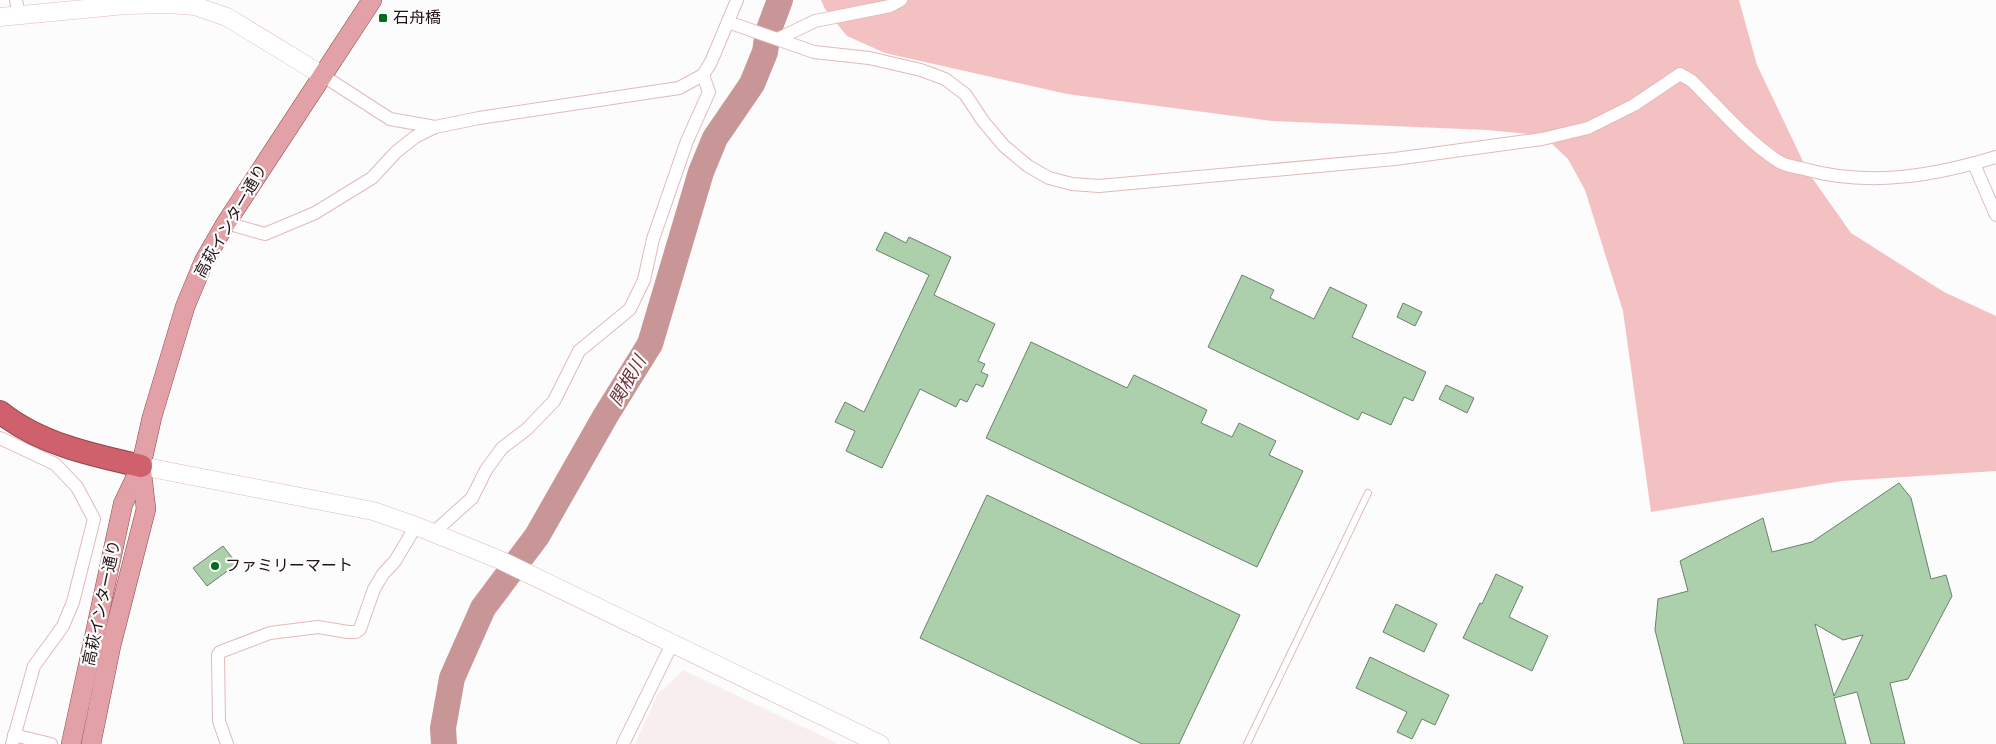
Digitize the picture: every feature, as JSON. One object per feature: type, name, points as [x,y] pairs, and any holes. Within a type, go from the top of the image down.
[{"type":"highway","points":[[0,412],[34,435],[85,453],[141,466]]},
{"type":"main road","name":"高萩インター通り","points":[[71,744],[123,504],[141,466],[152,417],[184,308],[204,261],[226,223],[372,0]]},
{"type":"main road","name":"高萩インター通り","points":[[91,744],[111,646],[146,509],[141,466]]},
{"type":"street","points":[[226,223],[265,234],[315,213],[372,178],[396,152],[415,137],[435,127],[479,118],[680,88],[703,75],[711,62],[737,0]]},
{"type":"street","points":[[778,39],[815,21],[890,6],[902,0]]},
{"type":"street","points":[[0,17],[18,8],[169,4],[195,6],[227,17],[390,119],[435,127]]},
{"type":"street","points":[[728,22],[814,52],[869,58],[921,70],[945,79],[965,94],[983,121],[1004,146],[1028,166],[1049,178],[1072,184],[1099,186],[1142,183],[1395,159],[1542,139],[1588,128],[1634,105],[1680,74],[1692,81],[1755,144],[1780,163],[1816,173],[1855,177],[1890,178],[1918,176],[1974,164],[1996,157]]},
{"type":"street","points":[[433,533],[472,498],[486,470],[502,448],[527,429],[554,401],[579,351],[630,309],[644,280],[653,239],[686,141],[709,92],[703,75]]},
{"type":"street","points":[[1974,164],[1996,215]]},
{"type":"street","points":[[0,438],[55,464],[78,487],[94,520],[73,602],[63,626],[34,666],[13,739],[51,744]]},
{"type":"street","points":[[141,466],[373,512],[416,526],[500,560],[880,744]]},
{"type":"street","points":[[228,744],[219,721],[218,655],[220,652],[270,633],[318,627],[356,632],[360,629],[374,589],[383,574],[395,561],[416,526]]},
{"type":"street","points":[[623,744],[672,644]]},
{"type":"lane","points":[[1247,744],[1368,493]]},
{"type":"shaded area","points":[[821,0],[1739,0],[1757,65],[1808,172],[1851,233],[1944,292],[1996,316],[1996,471],[1842,481],[1651,512],[1623,311],[1585,190],[1568,159],[1549,141],[1528,134],[1487,130],[1272,121],[1067,94],[885,53],[847,36],[825,9]]},
{"type":"shaded area","points":[[683,670],[839,744],[635,744],[658,694]]},
{"type":"building","points":[[885,232],[906,243],[909,237],[951,257],[934,295],[995,324],[978,361],[985,364],[981,372],[988,375],[983,387],[976,384],[967,402],[960,399],[956,407],[920,389],[882,468],[846,451],[855,431],[835,422],[845,402],[864,412],[929,275],[876,250]]},
{"type":"building","points":[[1242,275],[1274,290],[1270,298],[1314,319],[1330,287],[1367,305],[1352,337],[1426,372],[1413,401],[1404,397],[1391,425],[1362,412],[1358,420],[1208,347]]},
{"type":"building","points":[[1403,303],[1422,312],[1415,326],[1397,317]]},
{"type":"building","points":[[1031,342],[1127,388],[1134,375],[1207,410],[1201,423],[1232,437],[1239,423],[1276,441],[1269,455],[1303,471],[1257,567],[986,438]]},
{"type":"building","points":[[1446,385],[1474,398],[1467,413],[1439,399]]},
{"type":"building","points":[[1899,483],[1911,498],[1931,579],[1946,575],[1952,596],[1908,679],[1890,683],[1905,744],[1871,744],[1857,692],[1834,698],[1846,744],[1684,744],[1655,630],[1658,599],[1688,591],[1680,561],[1763,518],[1772,552],[1812,542]],"holes":[[[1815,624],[1843,640],[1863,635],[1834,696]]]},
{"type":"building","points":[[987,495],[1240,615],[1179,744],[1142,744],[920,638]]},
{"type":"building","name":"ファミリーマート","points":[[223,546],[237,564],[207,586],[193,568]]},
{"type":"building","points":[[1496,574],[1523,587],[1509,617],[1548,636],[1532,671],[1463,638]]},
{"type":"building","points":[[1396,604],[1437,624],[1424,652],[1383,632]]},
{"type":"building","points":[[1370,657],[1449,695],[1435,725],[1422,719],[1412,739],[1397,732],[1407,712],[1356,688]]},
{"type":"waterway","name":"関根川","points":[[444,744],[443,728],[452,678],[483,608],[537,536],[606,415],[650,344],[701,172],[715,138],[752,84],[765,52],[768,32],[780,0]]},
{"type":"place","name":"石舟橋","points":[[383,18]]},
{"type":"place","name":"ファミリーマート","points":[[215,566]]}]
